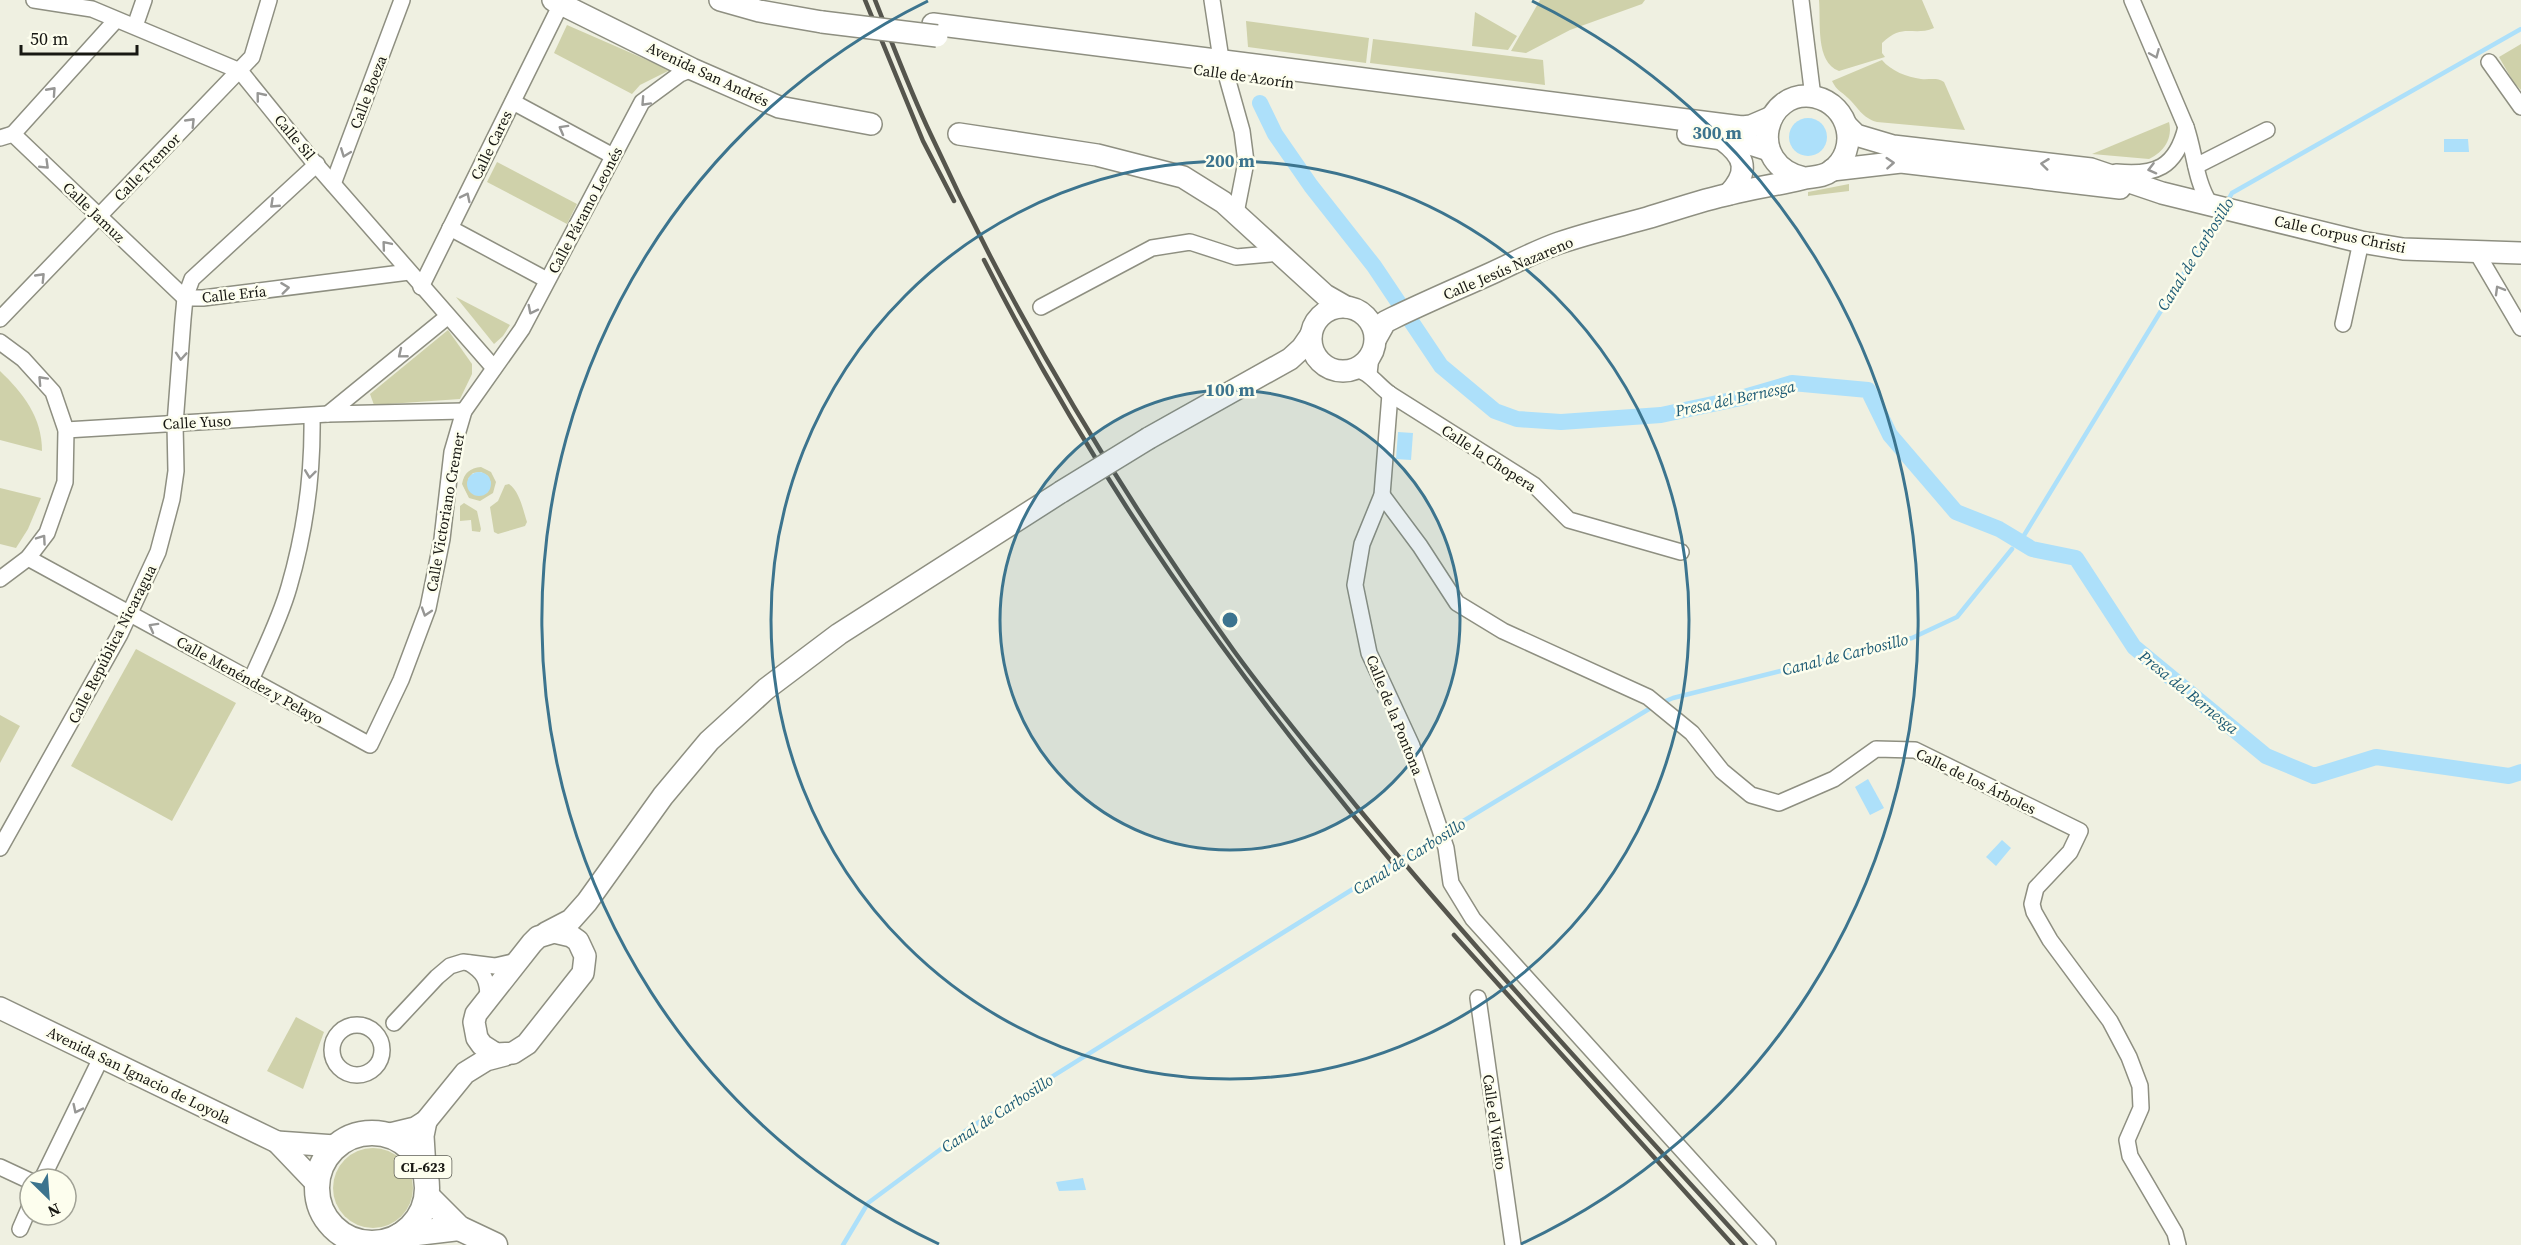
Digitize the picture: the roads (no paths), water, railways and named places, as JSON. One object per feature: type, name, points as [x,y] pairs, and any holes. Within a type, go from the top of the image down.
[{"type":"main road","name":"Calle de Azorín","points":[[720,0],[759,11],[820,15],[1223,67],[1742,127],[1751,126],[1772,117]]},
{"type":"main road","name":"Calle de Azorín","points":[[770,0],[820,15]]},
{"type":"main road","name":"Avenida San Andrés","points":[[557,2],[692,69],[779,107],[871,124]]},
{"type":"main road","name":"Calle de Azorín","points":[[1223,67],[1723,140],[1769,150]]},
{"type":"main road","points":[[1813,97],[1834,106],[1842,115],[1849,138],[1847,150],[1832,170],[1824,175],[1804,178],[1783,170],[1774,161],[1769,150],[1768,128],[1772,117],[1789,101],[1813,97]]},
{"type":"main road","name":"Calle Corpus Christi","points":[[1847,126],[1856,135],[1871,141],[1935,151],[2091,169],[2162,192],[2361,242],[2403,249],[2477,253],[2521,252]]},
{"type":"main road","points":[[959,134],[1097,155],[1183,177],[1223,202],[1325,295],[1366,316],[1371,322],[1367,359],[1339,371],[1308,359],[1290,359]]},
{"type":"main road","points":[[1723,140],[1734,148],[1740,157],[1742,167],[1739,183],[1729,194]]},
{"type":"main road","name":"Calle Jesús Nazareno","points":[[1729,194],[1751,184],[1761,173],[1769,150]]},
{"type":"main road","name":"Calle Corpus Christi","points":[[1832,170],[1901,162],[2162,192]]},
{"type":"main road","name":"Calle Jesús Nazareno","points":[[1367,359],[1385,322],[1559,243],[1729,194],[1804,178]]},
{"type":"main road","points":[[1315,285],[1320,308],[1314,328],[1316,356],[1326,366]]},
{"type":"main road","points":[[465,1073],[473,1047],[476,1014],[488,998],[532,943],[571,920],[587,902],[663,796],[709,741],[766,689],[839,634],[1061,492],[1149,438],[1290,359],[1302,348],[1314,328],[1332,309],[1346,307]]},
{"type":"main road","name":"Calle Jesús Nazareno","points":[[1366,316],[1375,319],[1402,314]]},
{"type":"main road","points":[[459,1228],[400,1235],[374,1244],[353,1240],[341,1234],[329,1234],[318,1185],[320,1170],[334,1146],[350,1137],[369,1133],[386,1135],[415,1128],[426,1121],[465,1073],[486,1060],[505,1055],[527,1044],[579,981],[585,965],[580,935],[587,902]]},
{"type":"main road","points":[[546,933],[554,932],[571,936],[582,948]]},
{"type":"main road","name":"Avenida San Ignacio de Loyola","points":[[0,1008],[277,1142]]},
{"type":"main road","points":[[474,1030],[482,1045],[496,1054],[505,1055]]},
{"type":"main road","points":[[424,1169],[423,1136],[426,1121]]},
{"type":"main road","name":"CL-623","points":[[386,1135],[402,1142],[416,1154],[424,1169],[427,1196],[414,1224],[400,1235]]},
{"type":"main road","points":[[277,1142],[334,1146]]},
{"type":"main road","points":[[277,1142],[318,1185]]},
{"type":"main road","name":"CL-623","points":[[427,1196],[459,1228],[495,1245]]},
{"type":"street","points":[[135,26],[144,0]]},
{"type":"street","name":"Calle Tremor","points":[[0,319],[252,57],[269,0]]},
{"type":"street","name":"Calle Boeza","points":[[333,184],[402,0]]},
{"type":"street","points":[[1212,0],[1223,67],[1242,131],[1246,162],[1236,213]]},
{"type":"street","points":[[1802,0],[1813,97]]},
{"type":"street","points":[[2132,0],[2186,126],[2197,178],[2219,207]]},
{"type":"street","name":"Calle Sil","points":[[43,1],[92,9],[240,71],[408,272],[494,368]]},
{"type":"street","name":"Calle Cares","points":[[421,287],[513,102],[557,2]]},
{"type":"street","points":[[6,136],[116,20]]},
{"type":"street","points":[[2489,62],[2521,107]]},
{"type":"street","name":"Calle Páramo Leonés","points":[[464,411],[522,329],[642,102],[680,74],[692,69]]},
{"type":"street","points":[[513,102],[614,156]]},
{"type":"street","points":[[2091,169],[2127,173],[2161,168],[2178,151],[2186,126]]},
{"type":"street","points":[[2196,165],[2267,130]]},
{"type":"street","name":"Calle Jamuz","points":[[6,136],[99,217],[185,298]]},
{"type":"street","points":[[185,298],[192,279],[317,165]]},
{"type":"street","points":[[450,228],[547,280]]},
{"type":"street","points":[[1041,307],[1152,248],[1190,242],[1236,257],[1270,254],[1278,250]]},
{"type":"street","points":[[2343,324],[2361,242]]},
{"type":"street","points":[[2477,253],[2521,328]]},
{"type":"street","name":"Calle Ería","points":[[175,424],[185,298],[202,298],[408,272]]},
{"type":"street","points":[[251,681],[289,589],[305,519],[313,450],[320,415],[447,317]]},
{"type":"street","points":[[0,342],[23,359],[53,392],[66,430],[65,482],[47,533],[28,558],[0,579]]},
{"type":"street","name":"Calle la Chopera","points":[[1367,359],[1378,386],[1534,485],[1569,520],[1681,552]]},
{"type":"street","name":"Calle de la Pontona","points":[[1390,394],[1382,495],[1362,544],[1355,585],[1369,653],[1412,746],[1446,848],[1451,883],[1473,919],[1768,1245]]},
{"type":"street","name":"Calle Yuso","points":[[66,430],[320,415],[464,411]]},
{"type":"street","name":"Calle Victoriano Cremer","points":[[370,745],[401,680],[428,608],[442,539],[452,452],[464,411]]},
{"type":"street","name":"Calle República Nicaragua","points":[[0,848],[130,614],[158,552],[172,499],[176,471],[175,424]]},
{"type":"street","name":"Calle de los Árboles","points":[[1382,495],[1420,546],[1457,603],[1503,631],[1648,697],[1692,733],[1722,771],[1751,795],[1779,803],[1834,779],[1876,749],[1915,750],[2080,831],[2070,852],[2036,888],[2032,904],[2050,940],[2110,1021],[2129,1057],[2140,1086],[2141,1108],[2127,1140],[2130,1156],[2175,1233],[2178,1245]]},
{"type":"street","name":"Calle Menéndez y Pelayo","points":[[28,558],[370,745]]},
{"type":"street","points":[[378,1038],[444,970],[457,964],[495,966],[518,961]]},
{"type":"street","points":[[469,963],[480,970],[488,981],[488,998]]},
{"type":"street","name":"Calle el Viento","points":[[1478,998],[1513,1245]]},
{"type":"street","points":[[48,1167],[102,1056]]},
{"type":"street","points":[[0,1167],[18,1175]]},
{"type":"water","points":[[1808,118],[1821,124],[1827,137],[1821,150],[1808,156],[1795,150],[1789,137],[1795,124]]},
{"type":"water","points":[[2444,139],[2468,139],[2469,152],[2444,152]]},
{"type":"water","points":[[1398,432],[1413,433],[1411,460],[1396,459]]},
{"type":"water","points":[[479,472],[484,473],[490,479],[490,489],[484,495],[479,496],[474,495],[468,489],[467,484],[468,479],[474,473]]},
{"type":"water","points":[[1868,779],[1884,808],[1870,815],[1855,787]]},
{"type":"water","points":[[2002,840],[2011,848],[1996,866],[1986,857]]},
{"type":"water","points":[[1083,1178],[1086,1190],[1059,1191],[1056,1182]]},
{"type":"waterway","name":"Canal de Carbosillo","points":[[2227,202],[2232,193],[2521,29]]},
{"type":"waterway","name":"Presa del Bernesga","points":[[1260,103],[1275,134],[1311,186],[1374,266],[1441,366],[1495,411],[1517,419],[1561,422],[1661,415],[1741,398],[1792,383],[1868,390],[1890,435],[1956,512],[1999,529],[2032,549],[2076,558],[2134,647],[2266,756],[2314,776],[2376,757],[2509,776],[2521,772]]},
{"type":"waterway","name":"Canal de Carbosillo","points":[[2023,537],[2220,214]]},
{"type":"waterway","name":"Canal de Carbosillo","points":[[1661,703],[1673,698],[1912,638],[1957,617],[2012,549]]},
{"type":"waterway","name":"Canal de Carbosillo","points":[[1445,832],[1654,706]]},
{"type":"waterway","name":"Canal de Carbosillo","points":[[843,1245],[868,1203],[968,1129],[1438,836]]},
{"type":"railway","points":[[865,0],[923,141],[954,201]]},
{"type":"railway","points":[[875,0],[923,118],[997,269],[1070,400],[1191,590],[1264,691],[1405,864],[1549,1029],[1746,1245]]},
{"type":"railway","points":[[984,260],[1072,420],[1170,573],[1277,720],[1392,862]]},
{"type":"railway","points":[[1454,935],[1733,1245]]}]
